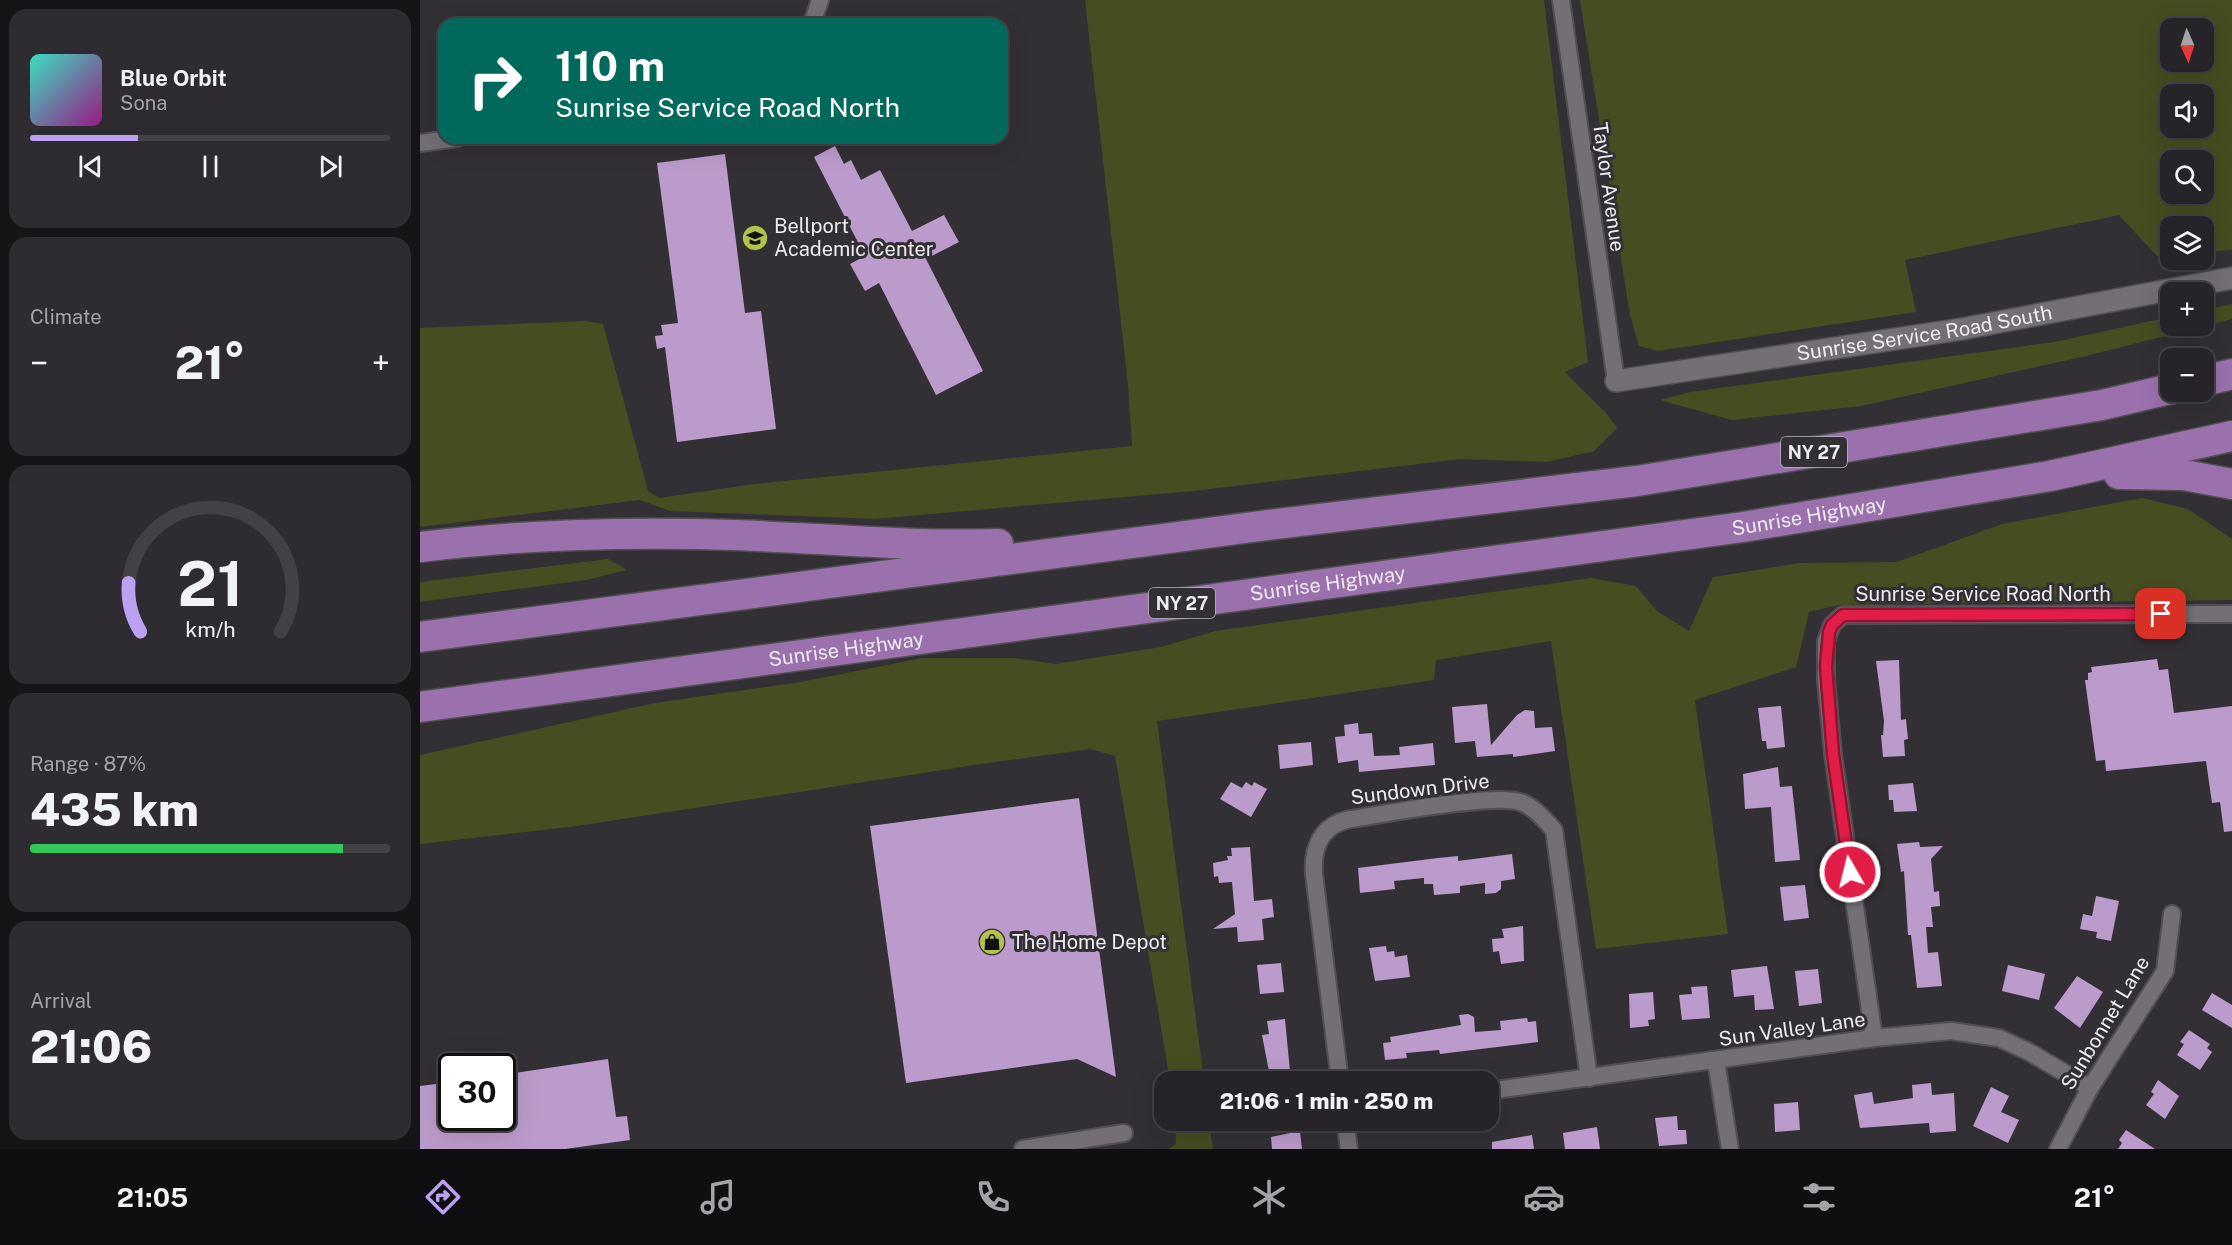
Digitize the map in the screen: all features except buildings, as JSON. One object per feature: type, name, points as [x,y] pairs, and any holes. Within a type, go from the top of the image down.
[{"type":"highway","points":[[2214,378],[2232,374]]},
{"type":"highway","name":"NY 27","points":[[420,637],[1268,525],[1637,481],[2102,405],[2160,391]]},
{"type":"highway","name":"Sunrise Highway","points":[[420,707],[1743,527],[2050,476],[2232,436]]},
{"type":"highway","points":[[2050,476],[2160,474],[2210,478],[2232,484]]},
{"type":"highway","points":[[420,547],[476,540],[607,535],[733,535],[913,545],[979,545],[1268,525]]},
{"type":"street","points":[[814,18],[820,0]]},
{"type":"street","name":"Taylor Avenue","points":[[1561,0],[1616,381]]},
{"type":"street","points":[[420,143],[438,141]]},
{"type":"street","name":"Sunrise Service Road South","points":[[1616,381],[1962,329],[2232,278]]},
{"type":"street","name":"Sunrise Service Road North","points":[[1874,1038],[1833,754],[1826,680],[1826,641],[1832,625],[1843,615],[2232,614]]},
{"type":"street","name":"Sundown Drive","points":[[1339,1071],[1314,874],[1314,852],[1323,834],[1340,821],[1497,800],[1522,802],[1554,830],[1589,1078]]},
{"type":"street","name":"Sunbonnet Lane","points":[[2058,1149],[2090,1088],[2165,971],[2172,914]]},
{"type":"street","name":"Sun Valley Lane","points":[[1499,1090],[1874,1038],[1951,1031],[1999,1038],[2031,1053],[2090,1088]]},
{"type":"street","points":[[1716,1061],[1730,1149]]},
{"type":"street","points":[[1347,1131],[1349,1149]]},
{"type":"street","points":[[1023,1149],[1124,1132]]},
{"type":"green space","points":[[1085,0],[1544,0],[1588,362],[1565,372],[1617,428],[1594,451],[1547,462],[1460,459],[1193,491],[874,519],[670,511],[640,500],[420,527],[420,328],[585,321],[603,324],[648,491],[659,498],[754,484],[1132,446],[1128,385]]},
{"type":"green space","points":[[1580,0],[2232,0],[2232,250],[2214,251],[2214,216],[2160,216],[2160,256],[2157,256],[2119,215],[1905,260],[1916,312],[1658,351],[1639,346],[1630,315]]},
{"type":"green space","points":[[2232,304],[2232,319],[2214,324],[2214,308]]},
{"type":"green space","points":[[2160,319],[2160,336],[2165,336],[1861,406],[1732,420],[1660,400],[1690,392],[2054,342]]},
{"type":"green space","points":[[2142,498],[2188,509],[2232,539],[2232,600],[1838,605],[1809,612],[1796,667],[1695,700],[1728,934],[1596,949],[1551,641],[1436,660],[1434,680],[1157,721],[1203,1071],[1168,1071],[1115,756],[1091,749],[577,826],[420,844],[420,755],[655,703],[800,682],[922,658],[1015,658],[1056,664],[1161,647],[1215,631],[1591,578],[1636,586],[1657,611],[1689,631],[1713,577],[1800,563],[1897,562],[2002,524]]},
{"type":"green space","points":[[608,559],[627,570],[586,580],[420,602],[420,582]]},
{"type":"green space","points":[[1175,1131],[1210,1131],[1213,1149],[1168,1149],[1176,1144]]},
{"type":"place","name":"Bellport Academic Center","points":[[755,238]]},
{"type":"place","name":"The Home Depot","points":[[992,942]]},
{"type":"route","points":[[1850,872],[1833,754],[1826,680],[1826,641],[1836,619],[1843,615],[2161,614]]}]
